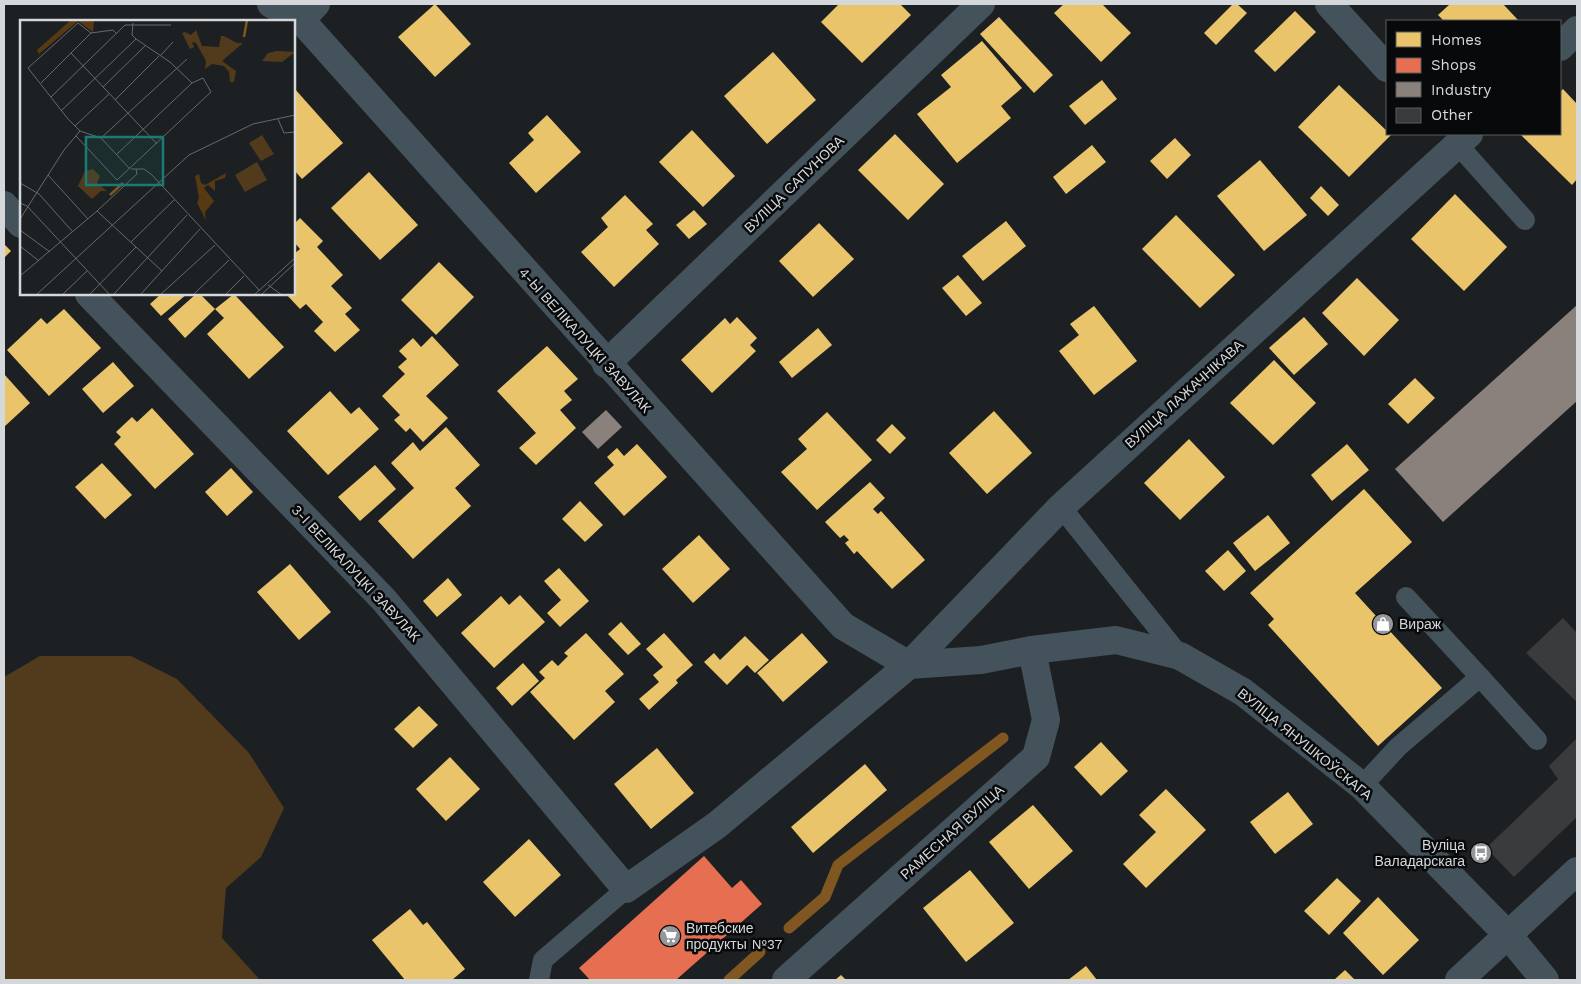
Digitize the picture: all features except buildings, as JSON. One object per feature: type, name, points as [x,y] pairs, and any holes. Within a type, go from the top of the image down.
[{"type":"street","name":"4-Ы ВЕЛІКАЛУЦКІ ЗАВУЛАК","points":[[271,4],[308,12],[606,364],[843,626],[909,664]]},
{"type":"street","name":"ВУЛІЦА САПУНОВА","points":[[606,364],[982,4]]},
{"type":"street","points":[[1328,4],[1386,67]]},
{"type":"street","points":[[1561,46],[1577,30]]},
{"type":"street","name":"ВУЛІЦА ЛАЖАЧНІКАВА","points":[[626,889],[717,825],[909,664],[1061,507],[1458,137]]},
{"type":"street","points":[[4,205],[20,223]]},
{"type":"street","name":"3-І ВЕЛІКАЛУЦКІ ЗАВУЛАК","points":[[90,295],[384,600],[626,889]]},
{"type":"street","name":"ВУЛІЦА ЯНУШКОЎСКАГА","points":[[909,664],[982,660],[1032,650],[1116,640],[1180,656],[1243,692],[1362,786],[1508,935],[1546,980]]},
{"type":"street","name":"РАМЕСНАЯ ВУЛІЦА","points":[[786,980],[1036,757],[1046,720],[1032,650]]},
{"type":"street","points":[[1459,980],[1577,871]]},
{"type":"lane","points":[[1458,137],[1525,220]]},
{"type":"lane","points":[[1061,507],[1180,656]]},
{"type":"lane","points":[[1406,597],[1537,740]]},
{"type":"lane","points":[[1362,786],[1398,747],[1480,677]]},
{"type":"lane","points":[[539,980],[543,960],[626,889]]},
{"type":"shaded area","points":[[40,656],[131,656],[177,679],[249,753],[284,808],[261,857],[226,888],[222,938],[260,980],[4,980],[4,677]]},
{"type":"waterway","points":[[789,928],[825,897],[838,865],[1003,738]]},
{"type":"waterway","points":[[729,980],[760,952]]},
{"type":"place","name":"Вираж","points":[[1383,624]]},
{"type":"place","name":"Вуліца Валадарскага","points":[[1481,853]]},
{"type":"place","name":"Витебские продукты №37","points":[[670,936]]}]
